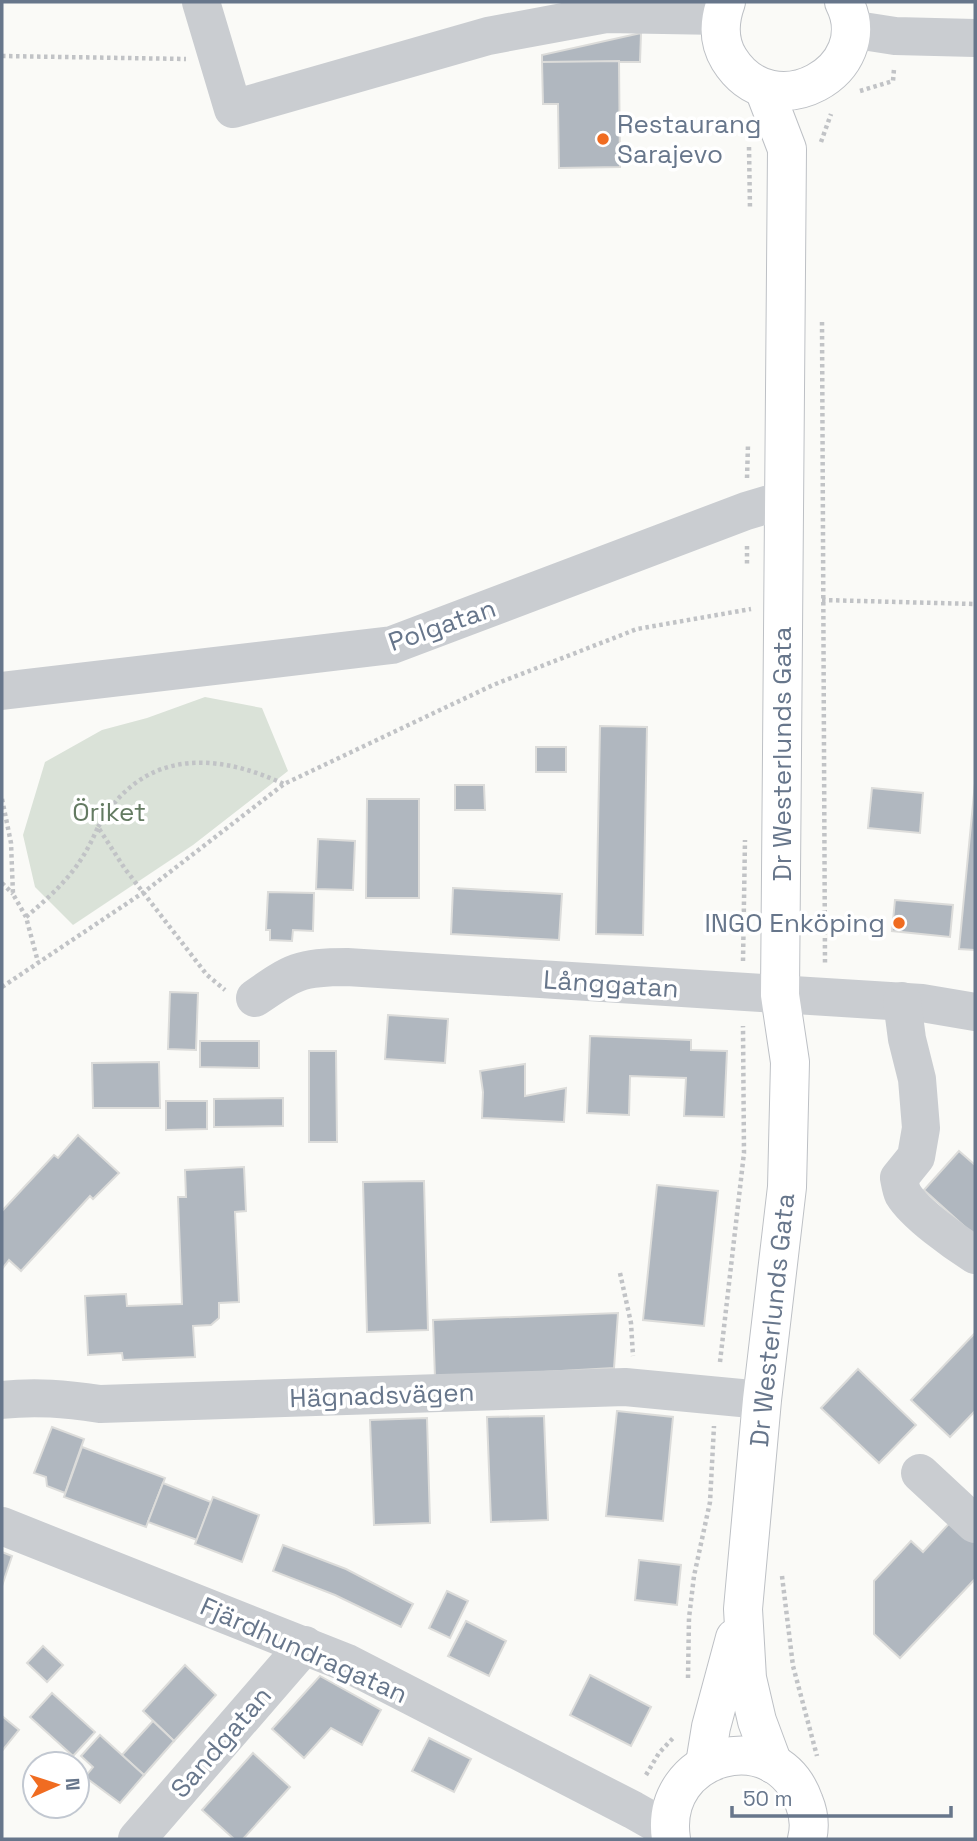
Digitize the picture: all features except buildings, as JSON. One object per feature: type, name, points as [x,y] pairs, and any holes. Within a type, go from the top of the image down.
[{"type":"main road","points":[[724,9],[721,39],[736,70],[745,78],[764,89],[826,97],[836,68],[847,49],[847,16]]},
{"type":"main road","name":"Dr Westerlunds Gata","points":[[764,89],[804,152]]},
{"type":"main road","name":"Dr Westerlunds Gata","points":[[807,1839],[808,1813],[801,1793],[790,1776],[773,1764],[757,1721],[747,1678],[743,1609],[762,1400],[788,1187],[790,1062],[780,995],[759,604],[783,500],[806,108],[826,97]]},
{"type":"main road","name":"Dr Westerlunds Gata","points":[[670,1835],[677,1775],[711,1727],[743,1609]]},
{"type":"main road","points":[[677,1775],[727,1756],[750,1756],[773,1764]]},
{"type":"street","points":[[201,2],[233,109],[488,36],[606,14],[724,9]]},
{"type":"street","points":[[847,16],[895,36],[975,38]]},
{"type":"street","name":"Polgatan","points":[[2,691],[392,645],[746,511],[783,500]]},
{"type":"street","name":"Långgatan","points":[[255,998],[287,975],[313,967],[324,967],[902,1002],[975,1012]]},
{"type":"street","points":[[902,1002],[907,1039],[917,1079],[921,1128],[916,1157],[899,1178],[902,1194],[925,1217],[975,1255]]},
{"type":"street","name":"Hägnadsvägen","points":[[2,1400],[33,1396],[110,1404],[635,1388],[762,1400]]},
{"type":"street","points":[[919,1473],[975,1524]]},
{"type":"street","name":"Fjärdhundragatan","points":[[2,1526],[346,1663],[598,1793],[670,1835]]},
{"type":"street","name":"Sandgatan","points":[[137,1839],[304,1645]]},
{"type":"street","points":[[598,1793],[667,1789],[677,1775]]},
{"type":"path","points":[[851,98],[862,90],[893,81],[895,36]]},
{"type":"path","points":[[2,56],[218,59]]},
{"type":"path","points":[[804,152],[821,141],[830,115],[826,97]]},
{"type":"path","points":[[749,143],[750,212]]},
{"type":"path","points":[[822,319],[824,600]]},
{"type":"path","points":[[747,573],[748,444]]},
{"type":"path","points":[[2,987],[144,892],[284,784],[493,685],[637,629],[759,604],[824,600],[975,604]]},
{"type":"path","points":[[747,624],[759,604]]},
{"type":"path","points":[[26,918],[55,892],[87,853],[98,827],[117,799],[156,771],[190,762],[223,763],[255,770],[284,784]]},
{"type":"path","points":[[2,799],[11,843],[13,894]]},
{"type":"path","points":[[98,827],[111,850],[207,975],[232,996],[247,1003],[255,998]]},
{"type":"path","points":[[688,1683],[689,1618],[694,1576],[710,1502],[716,1396],[744,1153],[745,829]]},
{"type":"path","points":[[2,883],[13,894],[26,918],[38,962]]},
{"type":"path","points":[[620,1273],[631,1324],[635,1388]]},
{"type":"path","points":[[677,1775],[659,1753],[684,1732]]},
{"type":"green space","name":"Öriket","points":[[205,697],[262,708],[288,771],[193,845],[73,925],[35,887],[23,835],[45,762],[102,730],[147,718]]},
{"type":"place","name":"Restaurang Sarajevo","points":[[603,139]]},
{"type":"place","name":"INGO Enköping","points":[[899,923]]}]
